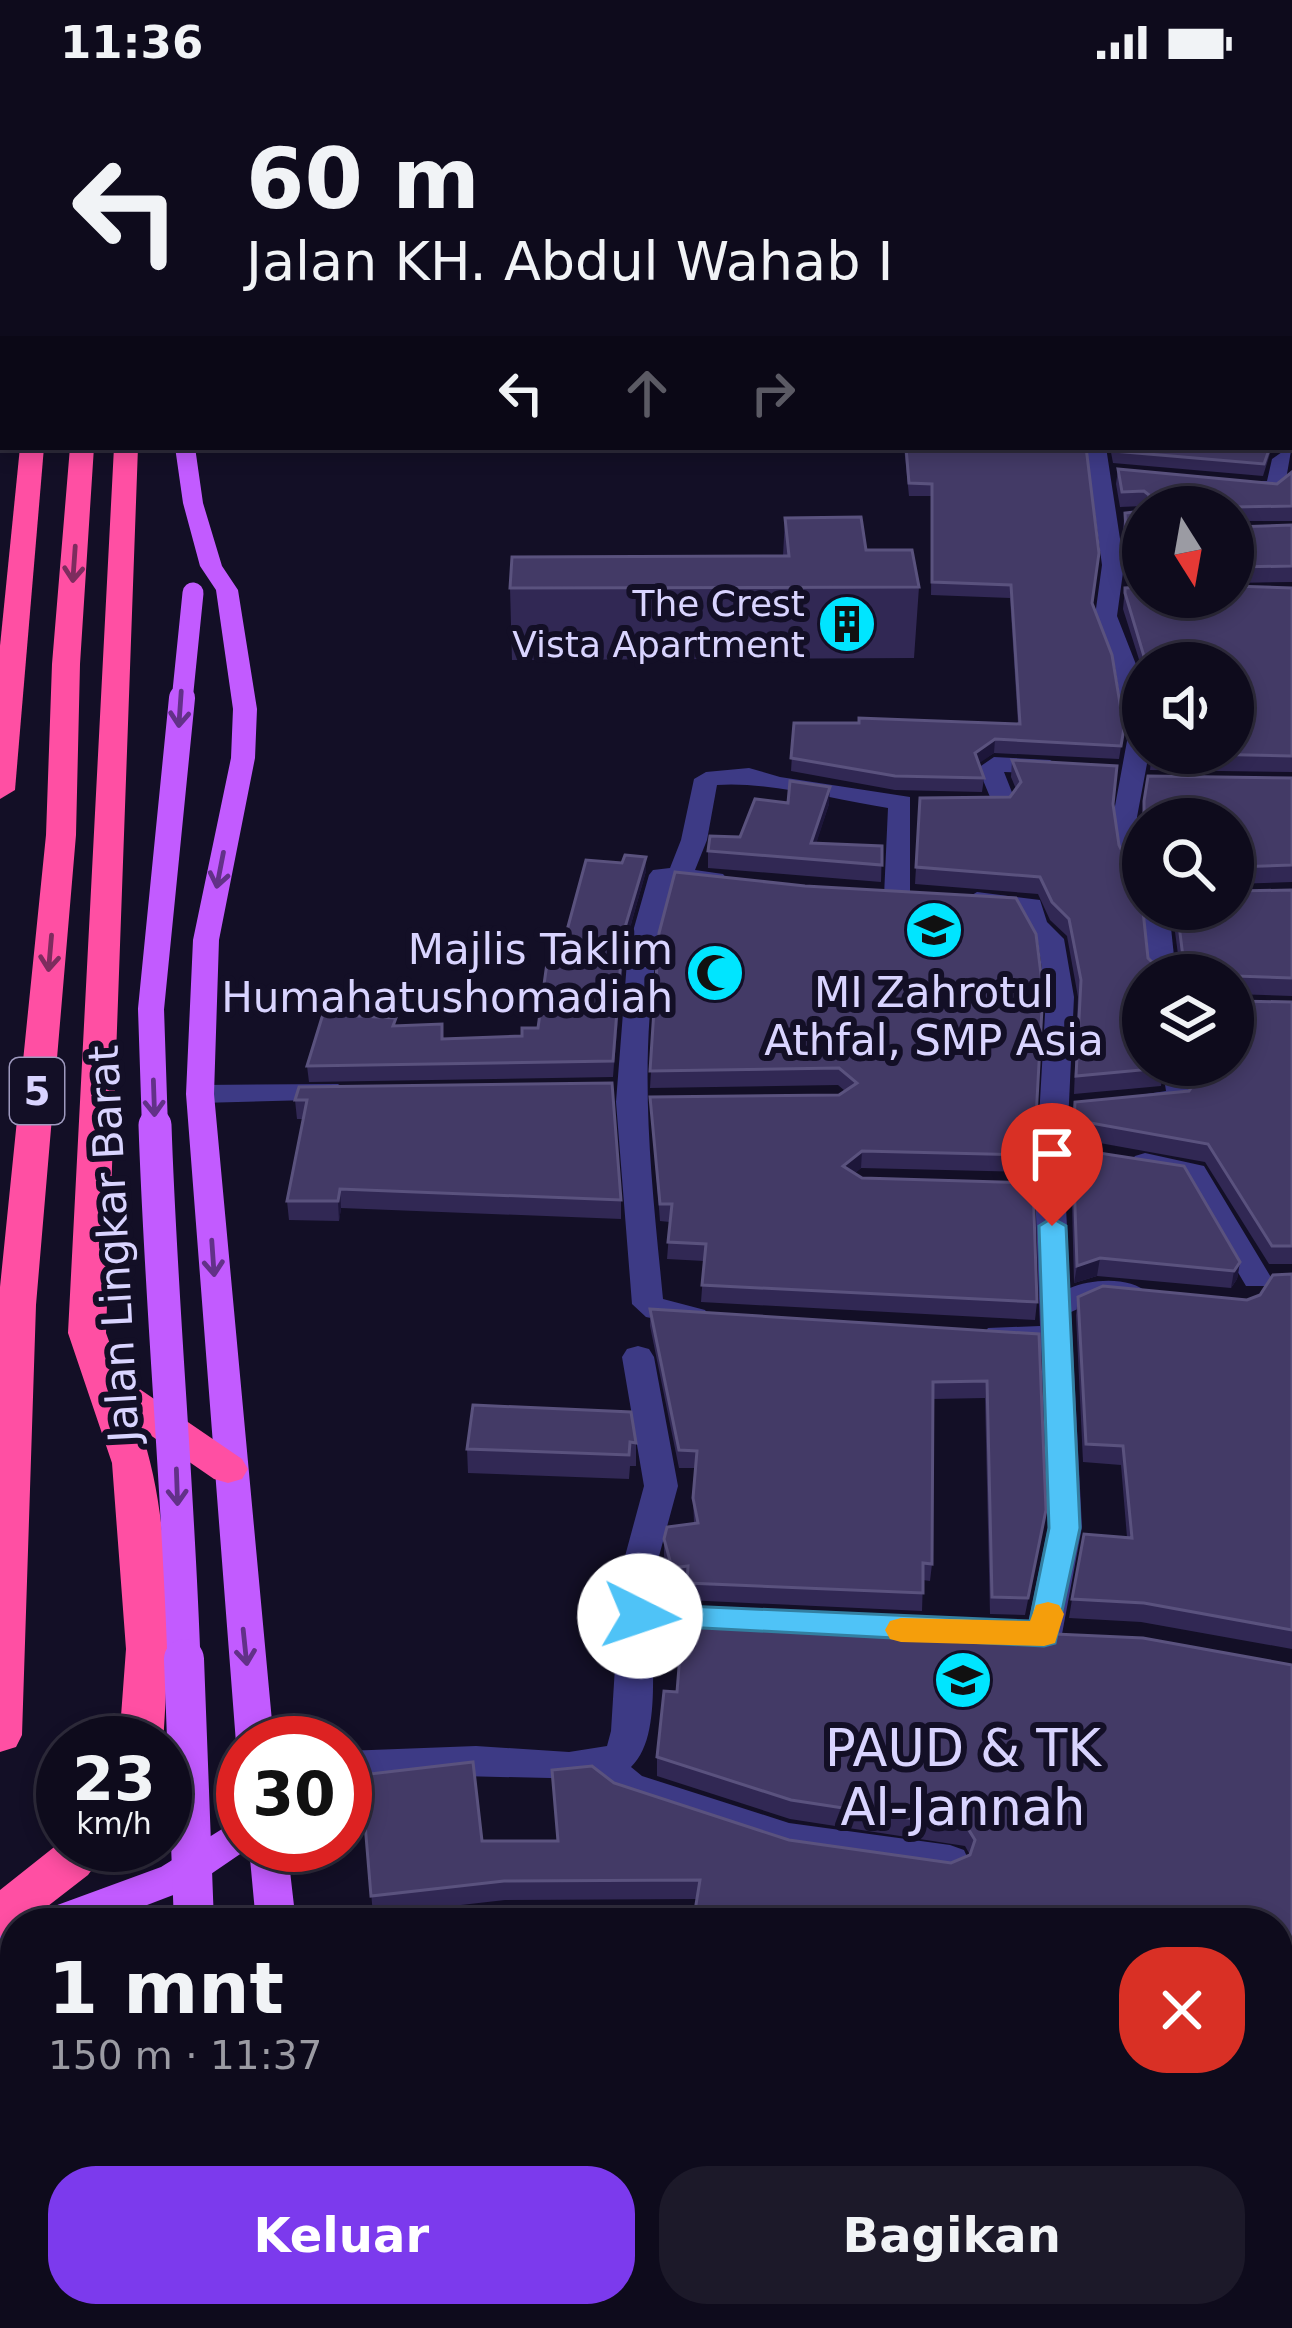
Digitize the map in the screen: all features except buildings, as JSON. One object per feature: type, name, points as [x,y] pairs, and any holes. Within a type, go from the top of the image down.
[{"type":"highway","points":[[0,790],[32,450]]},
{"type":"highway","name":"5","points":[[0,1735],[17,1305],[62,835],[66,664],[82,450]]},
{"type":"highway","points":[[126,450],[87,1333],[132,1463],[148,1649],[143,1716]]},
{"type":"highway","points":[[104,1384],[229,1469]]},
{"type":"highway","points":[[11,1908],[59,1872]]},
{"type":"main road","name":"Jalan Lingkar Barat","points":[[185,450],[202,580],[151,1009],[161,1309],[177,1467],[193,1908]]},
{"type":"main road","name":"Jalan Lingkar Barat","points":[[202,580],[227,590],[246,738],[206,940],[200,1094],[252,1716]]},
{"type":"main road","points":[[95,1908],[175,1878],[216,1850]]},
{"type":"main road","points":[[271,1872],[274,1908]]},
{"type":"street","points":[[1098,450],[1112,473],[1118,593],[1106,616],[1122,658]]},
{"type":"street","points":[[1228,484],[1275,488],[1279,463],[1292,452]]},
{"type":"street","points":[[1113,565],[1122,565]]},
{"type":"street","points":[[680,875],[709,777],[749,775],[776,784],[923,804],[999,805],[1003,800],[990,768],[994,764],[1069,768]]},
{"type":"street","points":[[1125,798],[1126,774],[1165,782]]},
{"type":"street","points":[[923,804],[907,897],[1029,903],[1034,925],[1052,939],[1065,1108],[1061,1150],[1035,1186],[1059,1322],[1064,1528],[1044,1634]]},
{"type":"street","points":[[730,1319],[682,1316],[648,1304],[632,1095],[641,949],[662,875],[742,883]]},
{"type":"street","points":[[1118,1104],[1175,1098],[1179,1086]]},
{"type":"street","points":[[200,1094],[371,1093]]},
{"type":"street","points":[[1116,1158],[1194,1172],[1257,1279]]},
{"type":"street","points":[[1257,1279],[1292,1280]]},
{"type":"street","points":[[1234,1304],[1247,1301],[1257,1279]]},
{"type":"street","points":[[965,1333],[1059,1322],[1097,1290],[1170,1297]]},
{"type":"street","points":[[372,1765],[441,1761],[602,1766],[622,1755],[630,1731],[640,1616],[638,1571],[661,1486],[638,1357]]},
{"type":"street","points":[[640,1616],[755,1623]]},
{"type":"street","points":[[1000,1633],[1082,1636]]},
{"type":"street","points":[[602,1766],[629,1787],[789,1838],[950,1861]]},
{"type":"slow traffic","points":[[901,1630],[1044,1634],[1048,1614]]},
{"type":"place","name":"The Crest Vista Apartment","points":[[847,624]]},
{"type":"place","name":"MI Zahrotul Athfal, SMP Asia","points":[[934,930]]},
{"type":"place","name":"Majlis Taklim Humahatushomadiah","points":[[715,973]]},
{"type":"place","name":"PAUD & TK Al-Jannah","points":[[963,1680]]},
{"type":"route","points":[[640,1616],[825,1628],[1044,1634],[1064,1528],[1052,1226]]}]
